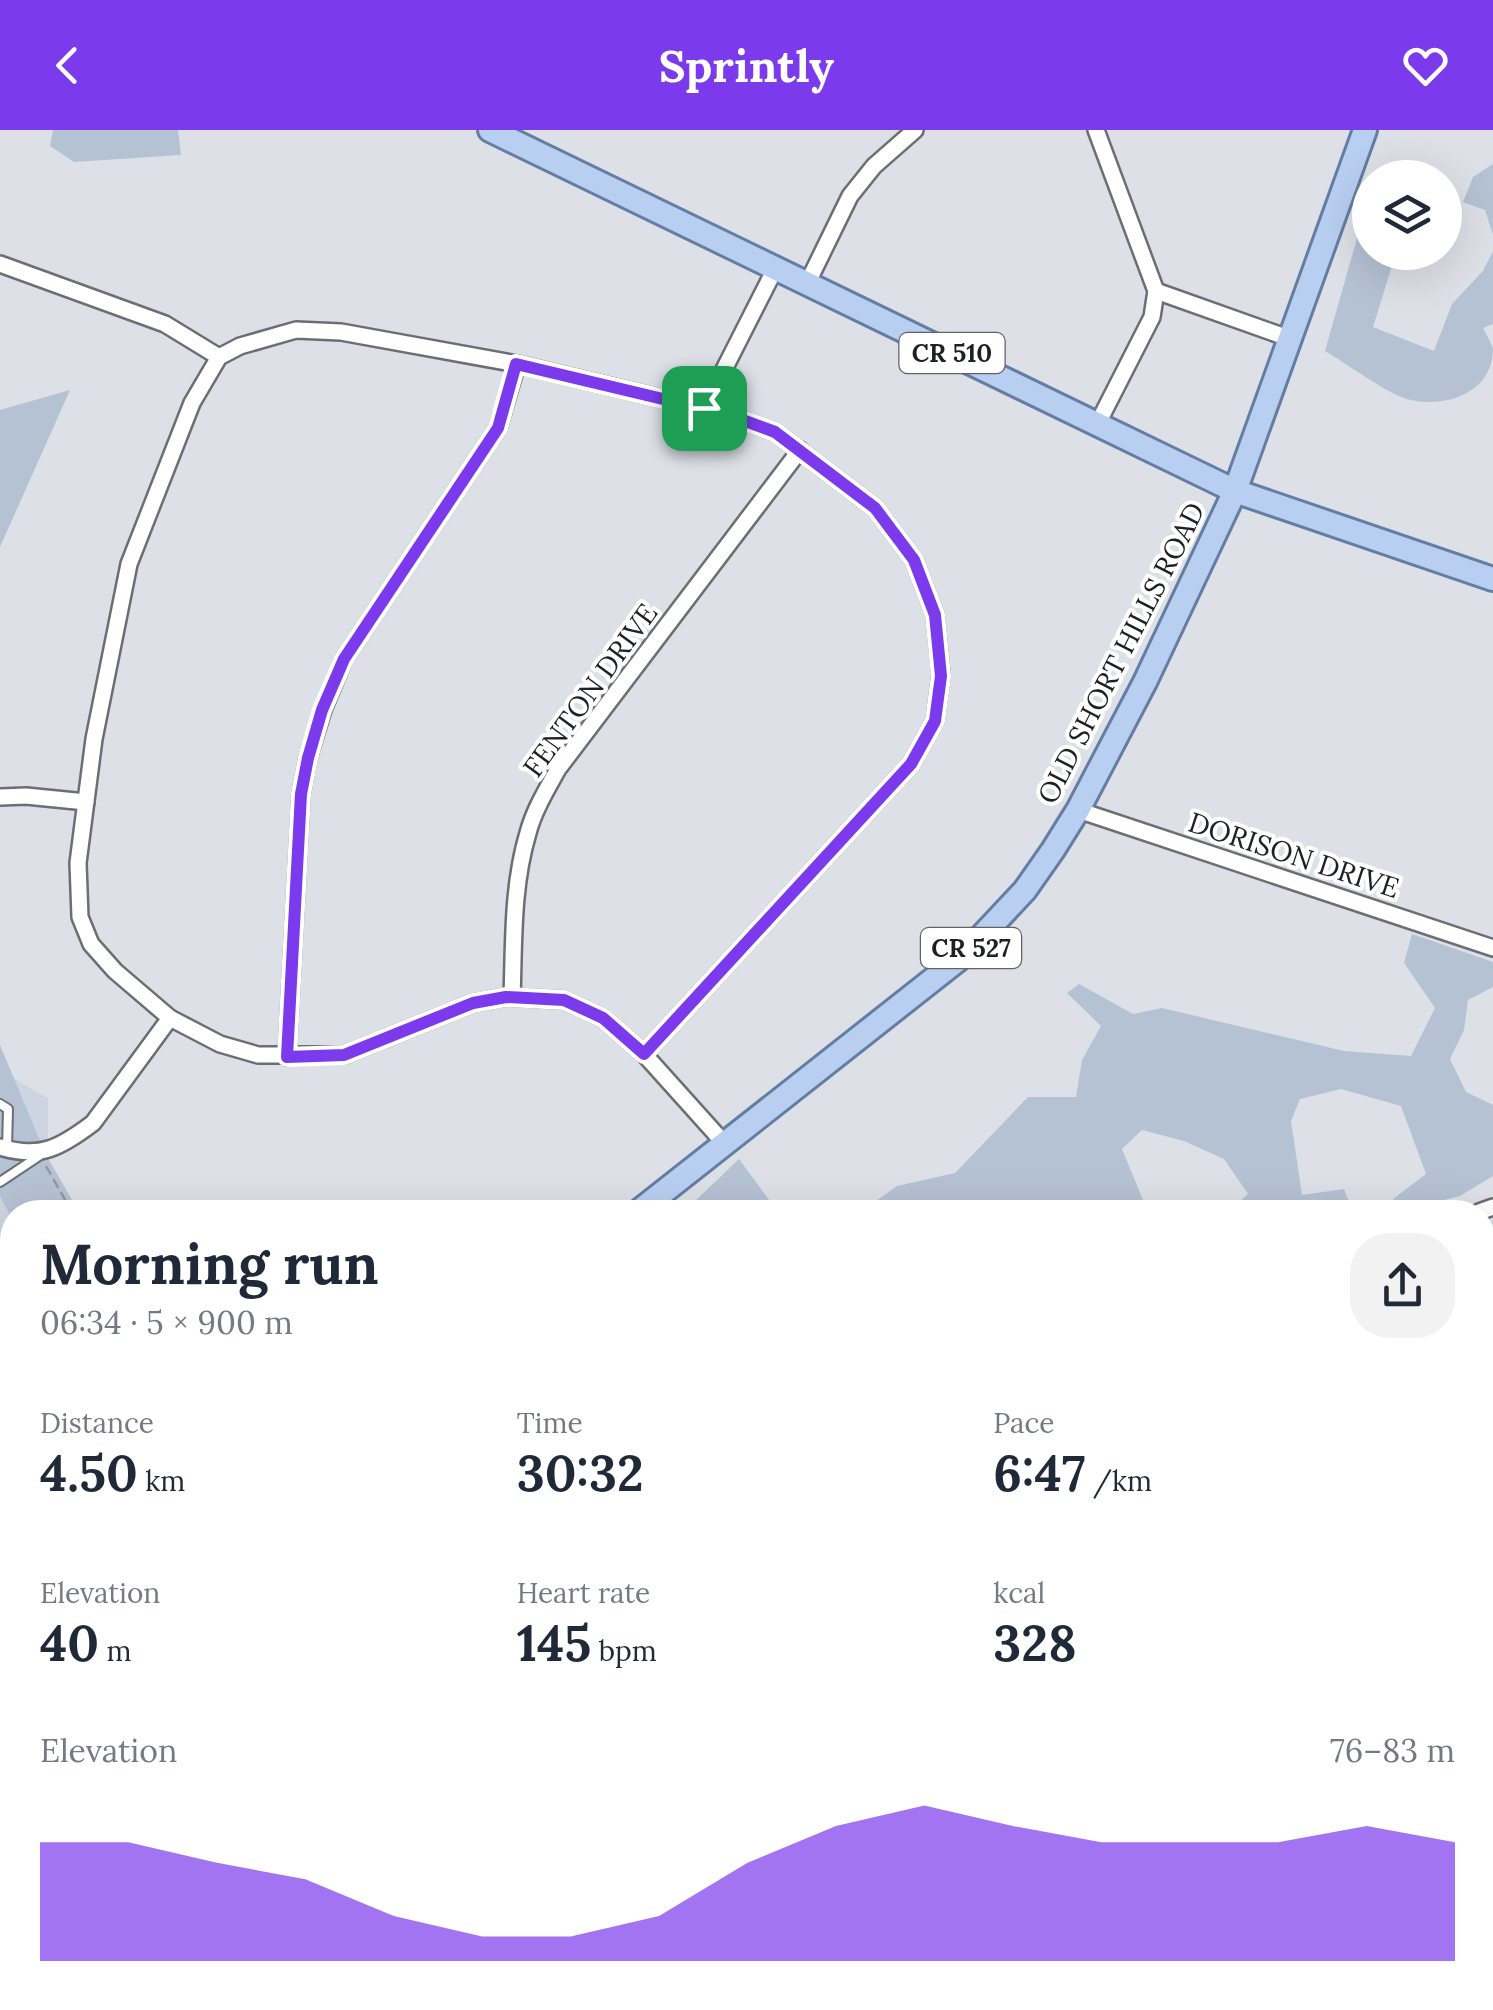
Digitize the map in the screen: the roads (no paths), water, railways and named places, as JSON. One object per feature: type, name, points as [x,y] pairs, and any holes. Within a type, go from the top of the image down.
[{"type":"main road","name":"CR 510","points":[[490,130],[523,137],[775,269],[1236,491],[1493,579]]},
{"type":"main road","name":"OLD SHORT HILLS ROAD","points":[[653,1200],[964,955],[1025,890],[1078,810],[1145,682],[1236,491],[1365,130]]},
{"type":"street","points":[[806,284],[850,196],[874,166],[915,130]]},
{"type":"street","points":[[1096,130],[1156,291],[1152,316],[1098,423]]},
{"type":"street","points":[[0,264],[165,324],[219,357]]},
{"type":"street","points":[[704,408],[775,269]]},
{"type":"street","points":[[1156,291],[1291,340]]},
{"type":"street","points":[[644,1054],[911,764],[935,721],[941,676],[935,615],[914,560],[875,508],[800,450],[775,432],[704,408],[516,364],[341,332],[296,330],[270,335],[219,357],[192,403],[130,564],[94,739],[78,863],[80,917],[91,944],[115,971],[170,1018],[220,1044],[258,1054],[344,1055],[473,1003],[512,997],[564,1000],[603,1018],[644,1054],[724,1143]]},
{"type":"street","points":[[287,1057],[301,794],[322,710],[344,659],[498,428],[516,364]]},
{"type":"street","name":"FENTON DRIVE","points":[[512,997],[516,894],[528,833],[540,802],[558,769],[800,450]]},
{"type":"street","points":[[0,797],[86,802]]},
{"type":"street","name":"DORISON DRIVE","points":[[1078,810],[1493,948]]},
{"type":"street","points":[[4,1148],[43,1153],[93,1124],[170,1018]]},
{"type":"lane","points":[[0,1104],[8,1109],[4,1148]]},
{"type":"lane","points":[[0,1182],[43,1153]]}]
